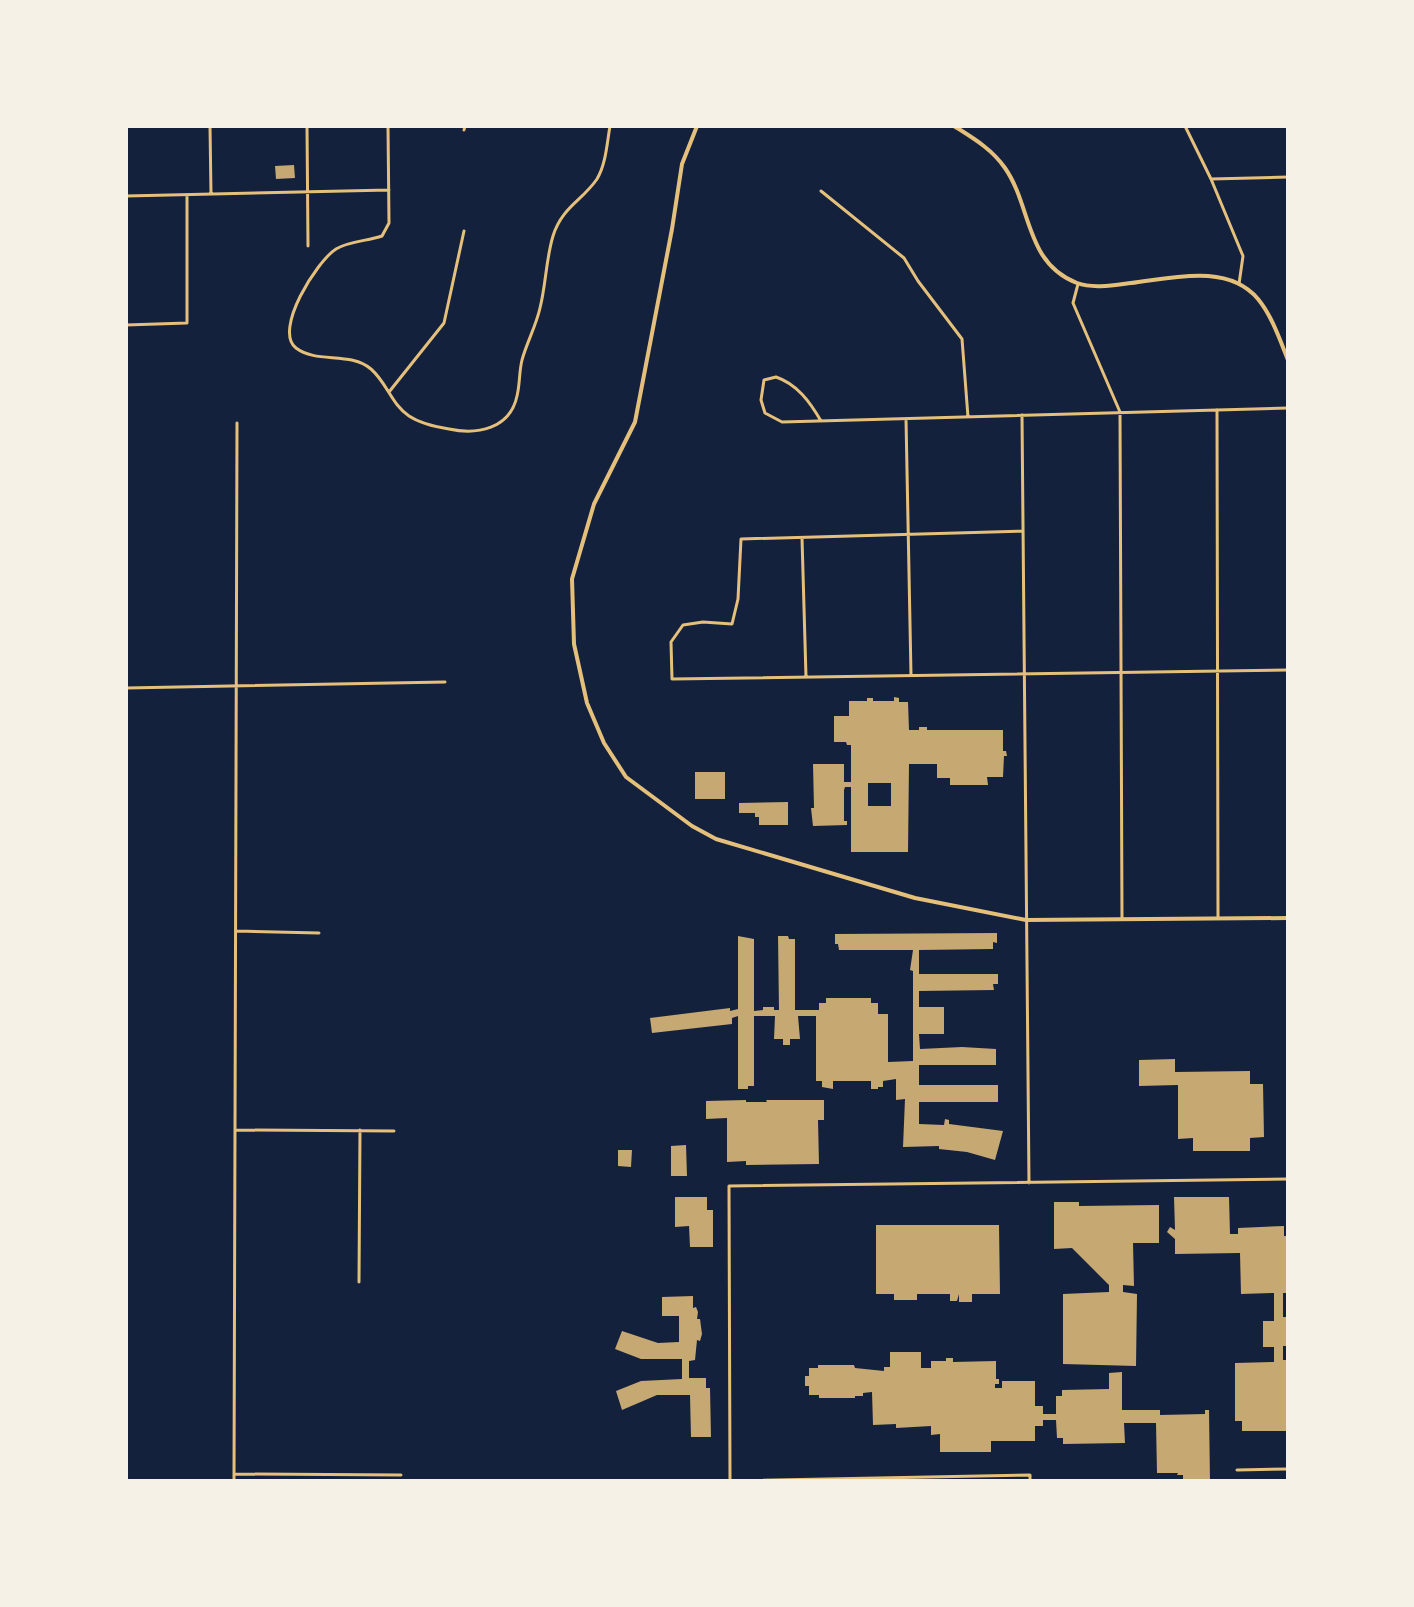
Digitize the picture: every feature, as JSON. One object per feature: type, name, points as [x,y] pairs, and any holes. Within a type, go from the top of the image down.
[{"type":"street","points":[[210,126],[211,194]]},
{"type":"street","points":[[307,126],[308,246]]},
{"type":"street","points":[[388,126],[389,223],[382,236],[347,245],[328,256],[302,294],[289,319],[288,331],[293,346],[300,350],[362,363],[371,369],[409,417],[428,425],[482,432],[509,413],[515,404],[522,361],[540,309],[553,237],[567,209],[595,182],[602,170],[610,126]]},
{"type":"street","points":[[697,126],[682,164],[635,422],[594,504],[572,579],[574,644],[587,703],[598,730],[626,777],[692,826],[716,839],[915,898],[1026,920],[1288,918]]},
{"type":"street","points":[[954,126],[992,152],[1006,170],[1017,190],[1038,250],[1057,271],[1078,284],[1108,286],[1174,277],[1210,276],[1239,284],[1258,300],[1288,360]]},
{"type":"street","points":[[1185,126],[1243,256],[1239,284]]},
{"type":"street","points":[[1211,179],[1288,177]]},
{"type":"street","points":[[126,196],[389,190]]},
{"type":"street","points":[[821,191],[904,258],[962,339],[968,417]]},
{"type":"street","points":[[126,325],[187,323],[187,194]]},
{"type":"street","points":[[389,392],[444,323],[464,231]]},
{"type":"street","points":[[1078,284],[1073,303],[1120,412],[1122,919]]},
{"type":"street","points":[[821,421],[794,386],[776,377],[764,380],[761,400],[765,413],[782,422],[821,421],[906,418],[968,417],[1120,412],[1288,408]]},
{"type":"street","points":[[1217,410],[1218,918]]},
{"type":"street","points":[[1022,415],[1029,1183]]},
{"type":"street","points":[[906,418],[911,675]]},
{"type":"street","points":[[234,1481],[237,423]]},
{"type":"street","points":[[1023,531],[741,539],[738,599],[732,624],[703,622],[683,625],[671,642],[672,679],[1288,670]]},
{"type":"street","points":[[802,538],[806,677]]},
{"type":"street","points":[[126,688],[445,682]]},
{"type":"street","points":[[237,931],[319,933]]},
{"type":"street","points":[[235,1130],[394,1131]]},
{"type":"street","points":[[359,1282],[360,1130]]},
{"type":"street","points":[[1030,1481],[1030,1475],[730,1481],[729,1186],[1288,1179]]},
{"type":"street","points":[[1237,1470],[1288,1469]]},
{"type":"street","points":[[234,1474],[401,1475]]},
{"type":"building","points":[[294,165],[295,178],[276,179],[275,166]]},
{"type":"building","points":[[894,697],[899,698],[899,702],[908,702],[909,730],[927,727],[927,730],[1003,730],[1003,751],[1007,756],[1004,756],[1003,777],[987,777],[988,785],[950,785],[950,778],[937,778],[937,764],[909,764],[908,852],[851,852],[851,787],[844,790],[844,821],[847,825],[813,826],[813,764],[844,764],[844,782],[851,782],[851,745],[834,742],[834,716],[849,716],[849,701],[873,698],[873,701],[894,701]],"holes":[[[868,783],[891,783],[891,806],[868,806]]]},
{"type":"building","points":[[695,772],[725,772],[725,799],[695,799]]},
{"type":"building","points":[[788,802],[788,825],[759,825],[759,817],[755,817],[755,813],[739,813],[739,803]]},
{"type":"building","points":[[997,933],[997,943],[993,942],[993,949],[919,950],[919,974],[998,974],[998,984],[993,984],[994,990],[919,991],[919,1007],[944,1007],[944,1034],[919,1034],[920,1049],[996,1049],[996,1065],[919,1065],[919,1085],[998,1085],[998,1102],[919,1102],[919,1124],[944,1125],[945,1119],[949,1120],[949,1124],[1003,1131],[995,1160],[967,1152],[939,1149],[939,1146],[903,1147],[905,1099],[896,1100],[896,1079],[883,1081],[883,1087],[878,1089],[871,1089],[871,1081],[833,1081],[833,1089],[822,1087],[822,1081],[816,1081],[816,1016],[798,1016],[800,1039],[790,1039],[790,1045],[783,1045],[783,1039],[774,1039],[775,1016],[754,1016],[754,1086],[748,1086],[748,1089],[738,1089],[738,1016],[732,1018],[732,1024],[652,1033],[650,1018],[738,1009],[738,936],[754,939],[754,1011],[763,1010],[763,1007],[779,1010],[778,936],[788,936],[795,939],[795,1010],[819,1010],[819,1003],[826,1003],[826,998],[871,998],[871,1003],[878,1003],[878,1014],[888,1014],[888,1062],[913,1061],[913,971],[910,970],[913,950],[839,950],[838,944],[835,944],[835,934]]},
{"type":"building","points":[[1175,1059],[1175,1072],[1250,1071],[1250,1084],[1263,1084],[1264,1137],[1250,1138],[1250,1151],[1193,1151],[1193,1138],[1178,1139],[1178,1085],[1139,1086],[1139,1060]]},
{"type":"building","points":[[824,1100],[824,1120],[818,1120],[819,1164],[746,1165],[746,1161],[727,1162],[727,1118],[706,1119],[706,1101]]},
{"type":"building","points":[[686,1145],[687,1176],[671,1176],[671,1146]]},
{"type":"building","points":[[618,1150],[632,1150],[631,1167],[618,1166]]},
{"type":"building","points":[[675,1197],[707,1197],[707,1210],[713,1210],[713,1247],[690,1247],[689,1226],[675,1227]]},
{"type":"building","points":[[1174,1197],[1229,1197],[1230,1234],[1238,1234],[1238,1228],[1284,1226],[1284,1236],[1288,1236],[1288,1293],[1283,1293],[1283,1317],[1288,1317],[1288,1346],[1283,1346],[1283,1360],[1288,1360],[1286,1431],[1242,1431],[1242,1421],[1235,1421],[1235,1363],[1274,1362],[1274,1347],[1263,1347],[1263,1321],[1274,1321],[1274,1293],[1241,1294],[1240,1253],[1175,1254],[1175,1239],[1167,1232],[1170,1227],[1175,1230]]},
{"type":"building","points":[[1054,1202],[1079,1202],[1079,1206],[1159,1205],[1159,1243],[1133,1243],[1134,1286],[1123,1285],[1123,1292],[1137,1294],[1136,1366],[1063,1364],[1063,1294],[1109,1292],[1109,1285],[1072,1248],[1054,1249]]},
{"type":"building","points":[[876,1225],[999,1225],[1000,1294],[972,1294],[972,1302],[959,1302],[959,1294],[957,1301],[950,1301],[950,1294],[917,1294],[917,1300],[894,1300],[894,1294],[876,1294]]},
{"type":"building","points":[[693,1296],[693,1308],[696,1307],[698,1312],[702,1334],[700,1341],[697,1340],[695,1360],[689,1361],[689,1378],[706,1378],[706,1388],[710,1388],[711,1437],[691,1437],[690,1395],[657,1395],[622,1410],[616,1391],[641,1381],[682,1379],[682,1359],[641,1359],[615,1349],[622,1331],[658,1343],[679,1342],[679,1316],[662,1316],[662,1297]]},
{"type":"building","points":[[890,1352],[921,1352],[921,1368],[931,1368],[931,1361],[946,1361],[946,1358],[953,1358],[953,1362],[996,1361],[999,1384],[995,1384],[995,1388],[1002,1388],[1002,1381],[1035,1381],[1035,1406],[1043,1406],[1043,1414],[1056,1414],[1056,1396],[1062,1396],[1062,1390],[1109,1389],[1109,1373],[1122,1372],[1122,1410],[1160,1410],[1160,1415],[1205,1414],[1205,1410],[1209,1410],[1210,1481],[1183,1481],[1183,1475],[1178,1473],[1157,1473],[1156,1423],[1124,1423],[1125,1443],[1063,1444],[1063,1438],[1057,1438],[1056,1420],[1043,1420],[1043,1426],[1035,1426],[1035,1441],[991,1441],[991,1452],[940,1452],[940,1434],[931,1435],[931,1426],[896,1428],[896,1424],[873,1425],[872,1392],[855,1398],[809,1395],[805,1376],[809,1376],[809,1368],[854,1365],[855,1368],[884,1371],[884,1367],[890,1367]]}]
